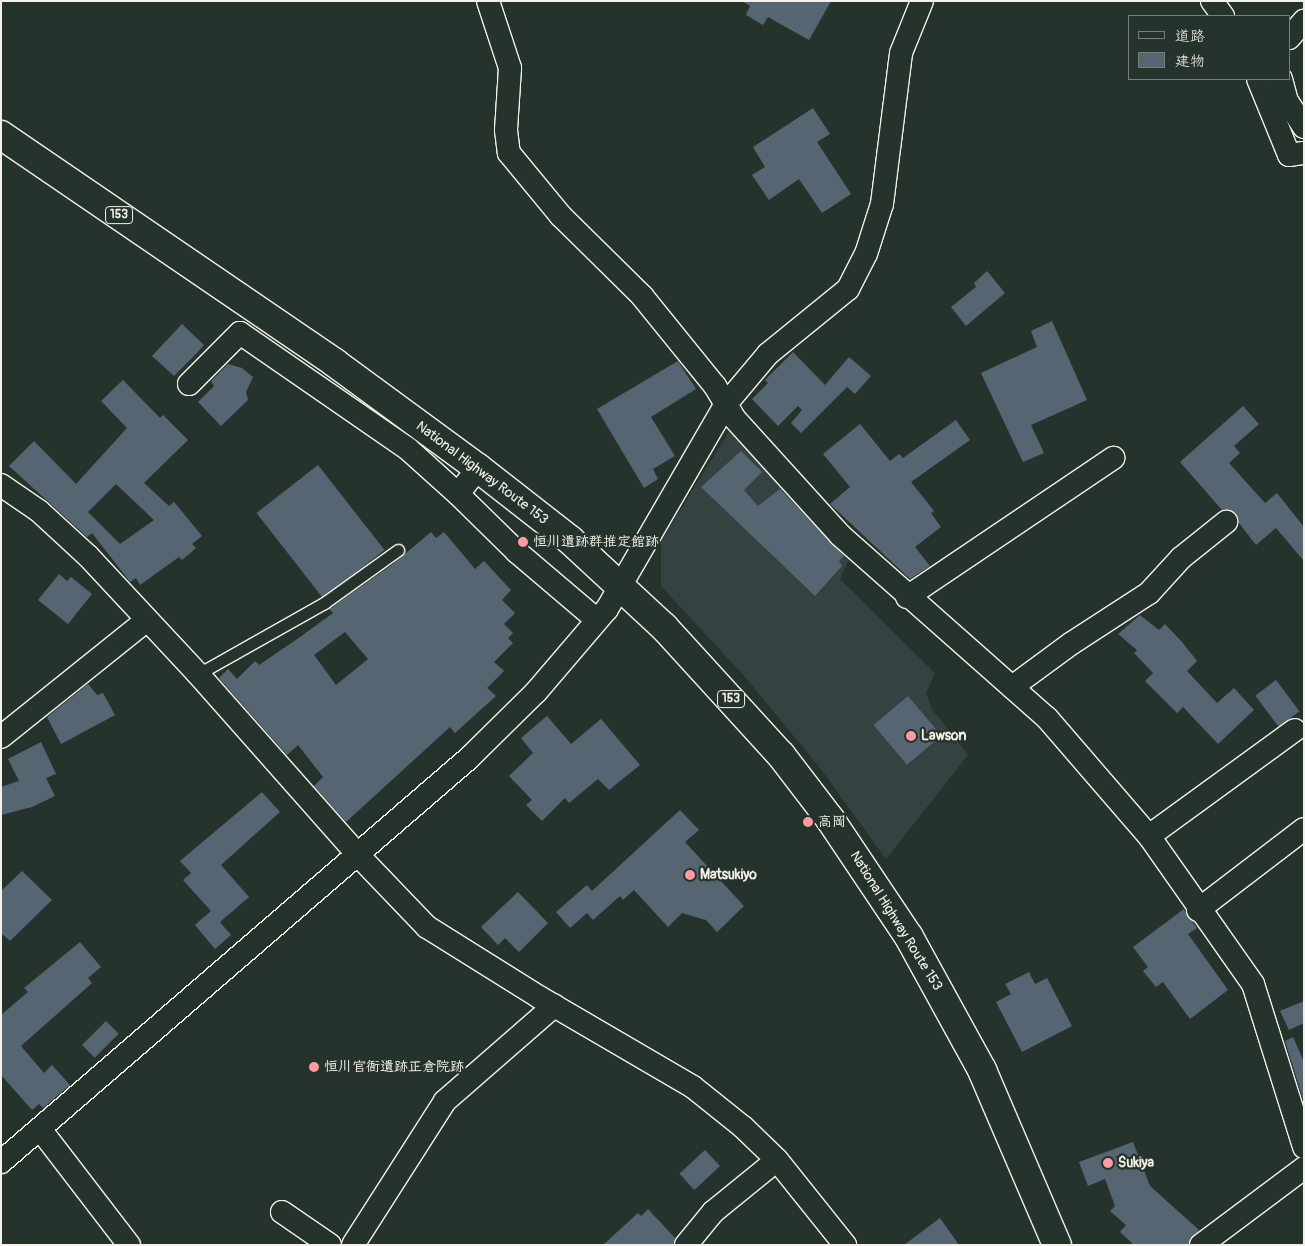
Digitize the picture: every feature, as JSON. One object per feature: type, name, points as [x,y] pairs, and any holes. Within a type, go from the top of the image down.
[{"type":"highway","name":"National Highway Route 153","points":[[1,135],[236,295],[478,468],[570,540],[664,627],[781,756],[872,880],[934,980],[982,1070],[1057,1245]]},
{"type":"street","points":[[488,1],[510,68],[506,130],[509,153],[561,216],[642,296],[726,404],[734,418],[840,535],[1047,718],[1149,836],[1198,910],[1253,984],[1304,1147]]},
{"type":"street","points":[[1,1162],[469,758],[536,692],[597,620],[621,586],[726,404],[768,354],[848,289],[866,254],[882,204],[900,53],[922,1]]},
{"type":"street","points":[[1212,1],[1222,15]]},
{"type":"street","points":[[1290,37],[1304,21]]},
{"type":"street","points":[[1258,80],[1289,155],[1304,152]]},
{"type":"street","points":[[1281,80],[1287,101],[1304,127]]},
{"type":"street","points":[[189,384],[240,333],[408,449],[458,494],[516,552],[597,620]]},
{"type":"street","points":[[908,597],[1113,458]]},
{"type":"street","points":[[458,494],[478,468]]},
{"type":"street","points":[[1,485],[39,511],[71,540],[198,674],[357,854],[427,927],[554,1006],[693,1087],[743,1127],[777,1160],[845,1245]]},
{"type":"street","points":[[1012,687],[1072,642],[1149,593],[1181,558],[1226,522]]},
{"type":"street","points":[[1,737],[146,621]]},
{"type":"street","points":[[1149,836],[1296,730]]},
{"type":"street","points":[[1198,910],[1302,834]]},
{"type":"street","points":[[353,1245],[445,1101],[554,1006]]},
{"type":"street","points":[[40,1129],[129,1245]]},
{"type":"street","points":[[686,1245],[713,1212],[777,1160]]},
{"type":"street","points":[[1201,1245],[1304,1168]]},
{"type":"street","points":[[282,1212],[330,1245]]},
{"type":"lane","points":[[198,674],[324,603],[398,550]]},
{"type":"shaded area","points":[[730,430],[852,553],[840,579],[935,673],[926,693],[931,708],[968,755],[886,859],[820,768],[746,678],[661,586],[661,541]]},
{"type":"building","points":[[742,1],[831,1],[809,40],[768,17],[763,25],[746,15],[750,6]]},
{"type":"building","points":[[813,108],[830,134],[817,142],[851,194],[822,213],[799,179],[769,200],[752,175],[765,167],[753,147]]},
{"type":"building","points":[[987,271],[1005,293],[966,326],[951,307],[976,287],[974,283]]},
{"type":"building","points":[[1052,321],[1087,400],[1031,425],[1044,453],[1023,462],[981,373],[1037,347],[1031,331]]},
{"type":"building","points":[[182,324],[204,345],[174,376],[152,356]]},
{"type":"building","points":[[793,352],[825,385],[849,357],[871,376],[855,394],[847,387],[801,433],[791,423],[802,410],[798,406],[778,426],[752,399],[768,383],[765,380]]},
{"type":"building","points":[[678,361],[696,389],[651,417],[675,456],[653,469],[658,479],[644,488],[597,409]]},
{"type":"building","points":[[228,364],[242,368],[253,377],[246,392],[248,400],[221,426],[198,402],[214,386],[211,381]]},
{"type":"building","points":[[123,380],[160,418],[163,415],[188,440],[144,483],[169,506],[174,502],[202,536],[192,544],[196,548],[182,560],[179,557],[140,585],[136,578],[130,582],[92,533],[87,537],[9,466],[34,441],[76,484],[127,428],[101,401]],"holes":[[[116,484],[154,520],[120,544],[88,512]]]},
{"type":"building","points":[[1243,406],[1259,424],[1234,446],[1240,453],[1229,463],[1265,503],[1277,493],[1304,527],[1304,561],[1276,528],[1256,545],[1239,523],[1236,513],[1222,510],[1180,462]]},
{"type":"building","points":[[956,420],[970,440],[911,482],[934,511],[931,513],[941,527],[915,547],[930,566],[910,579],[830,504],[850,487],[823,454],[860,424],[890,461],[899,454],[903,458]]},
{"type":"building","points":[[741,451],[762,472],[744,490],[758,506],[780,489],[844,556],[839,561],[842,566],[815,596],[701,487]]},
{"type":"building","points":[[318,465],[384,550],[323,598],[257,513]]},
{"type":"building","points":[[431,532],[436,538],[444,532],[475,569],[484,561],[511,590],[502,600],[515,613],[504,624],[513,633],[508,638],[513,643],[494,662],[504,671],[487,688],[496,696],[455,733],[450,727],[346,822],[314,786],[323,777],[298,745],[287,755],[219,678],[228,669],[237,679],[255,661],[259,665],[333,613],[329,609],[393,564]],"holes":[[[345,632],[368,659],[336,685],[314,655]]]},
{"type":"building","points":[[59,574],[67,581],[71,577],[92,594],[68,624],[38,600]]},
{"type":"building","points":[[1140,615],[1159,630],[1165,624],[1182,642],[1197,661],[1187,671],[1217,703],[1234,688],[1254,710],[1218,744],[1183,707],[1177,713],[1145,681],[1153,673],[1134,653],[1137,650],[1118,634]]},
{"type":"building","points":[[1276,680],[1299,711],[1279,727],[1255,696]]},
{"type":"building","points":[[88,684],[97,695],[103,693],[115,715],[61,744],[47,717]]},
{"type":"building","points":[[908,696],[941,736],[907,765],[874,725]]},
{"type":"building","points":[[547,716],[571,744],[601,719],[640,765],[609,790],[598,779],[569,803],[565,798],[542,821],[526,805],[532,800],[509,776],[533,753],[521,738]]},
{"type":"building","points":[[41,742],[56,774],[46,778],[55,796],[32,807],[1,815],[1,787],[19,781],[8,759]]},
{"type":"building","points":[[262,792],[280,812],[221,865],[249,897],[220,922],[231,935],[215,949],[195,925],[211,911],[183,880],[191,873],[180,861]]},
{"type":"building","points":[[680,810],[699,830],[685,842],[744,906],[717,932],[706,920],[682,913],[668,927],[634,890],[623,900],[620,896],[593,920],[587,913],[570,928],[556,912],[587,885],[592,891]]},
{"type":"building","points":[[22,871],[52,900],[10,941],[1,933],[1,891]]},
{"type":"building","points":[[518,892],[548,923],[519,952],[505,938],[498,945],[481,927]]},
{"type":"building","points":[[1184,909],[1197,928],[1188,934],[1228,990],[1190,1019],[1163,982],[1156,987],[1143,971],[1148,967],[1133,947]]},
{"type":"building","points":[[80,942],[101,967],[88,978],[92,983],[21,1046],[44,1073],[52,1065],[70,1085],[43,1108],[39,1104],[32,1110],[1,1075],[1,1015],[28,992],[24,988]]},
{"type":"building","points":[[1029,972],[1035,984],[1047,978],[1072,1026],[1022,1052],[996,1002],[1011,994],[1005,984]]},
{"type":"building","points":[[1304,1001],[1304,1023],[1289,1030],[1280,1011]]},
{"type":"building","points":[[106,1021],[119,1034],[95,1058],[82,1045]]},
{"type":"building","points":[[1293,1037],[1304,1062],[1304,1102],[1285,1041]]},
{"type":"building","points":[[1133,1142],[1150,1186],[1199,1230],[1188,1245],[1134,1245],[1120,1232],[1126,1225],[1110,1211],[1115,1206],[1105,1179],[1088,1186],[1079,1162]]},
{"type":"building","points":[[705,1150],[720,1166],[694,1190],[679,1174]]},
{"type":"building","points":[[648,1209],[675,1238],[673,1245],[603,1245],[638,1213],[641,1216]]},
{"type":"building","points":[[940,1218],[959,1245],[904,1245]]},
{"type":"place","name":"恒川遺跡群推定館跡","points":[[523,542]]},
{"type":"place","name":"Lawson","points":[[911,736]]},
{"type":"place","name":"高岡","points":[[808,822]]},
{"type":"place","name":"Matsukiyo","points":[[690,875]]},
{"type":"place","name":"恒川官衙遺跡正倉院跡","points":[[314,1067]]},
{"type":"place","name":"Sukiya","points":[[1108,1163]]}]
